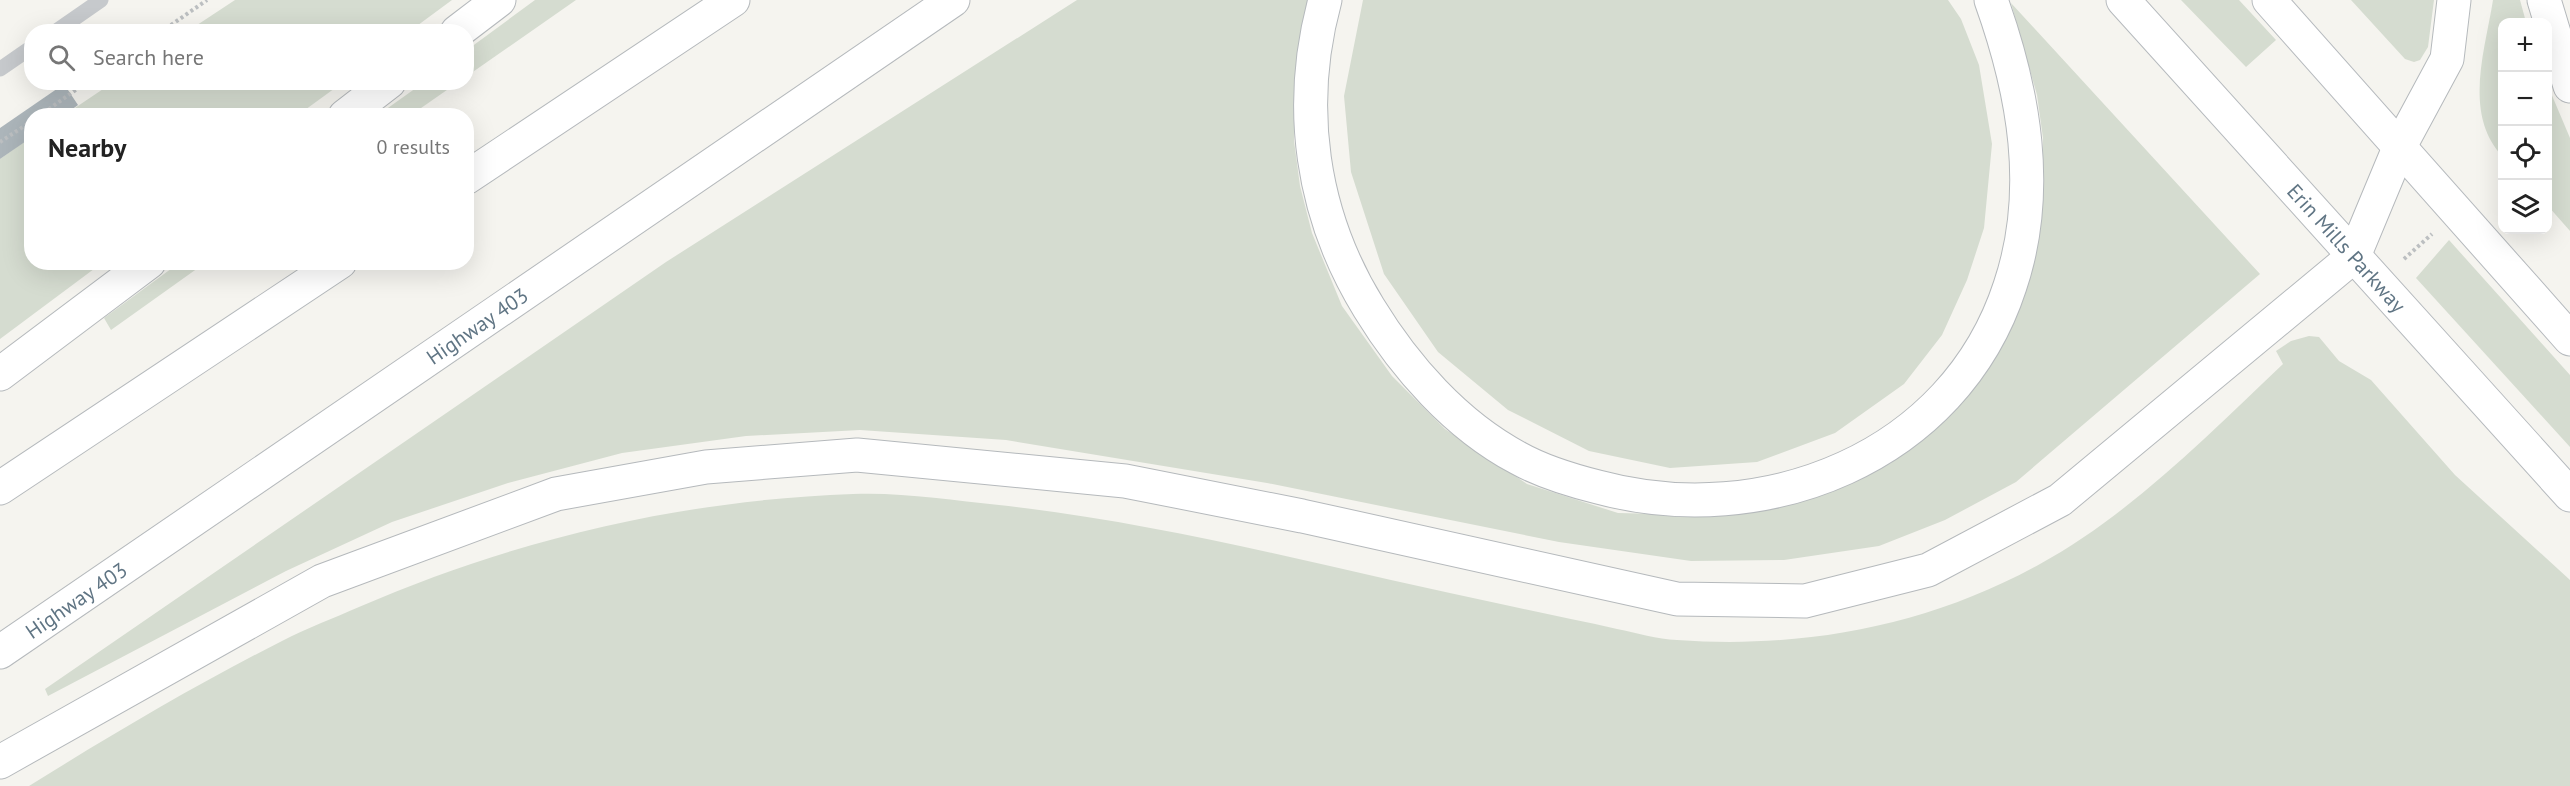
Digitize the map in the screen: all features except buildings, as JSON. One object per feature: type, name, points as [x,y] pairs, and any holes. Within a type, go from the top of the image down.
[{"type":"main road","points":[[468,24],[499,0]]},
{"type":"main road","points":[[474,173],[733,0]]},
{"type":"main road","name":"Highway 403","points":[[0,652],[953,0]]},
{"type":"main road","points":[[1325,0],[1317,29],[1310,80],[1310,131],[1317,182],[1331,232],[1352,279],[1400,353],[1459,417],[1488,440],[1519,459],[1553,475],[1625,495],[1700,501],[1772,493],[1808,484],[1875,454],[1933,409],[1979,351],[1997,320],[2011,286],[2022,241],[2027,195],[2026,149],[2016,78],[1991,0]]},
{"type":"main road","name":"Erin Mills Parkway","points":[[2123,0],[2570,495]]},
{"type":"main road","points":[[2269,0],[2398,148],[2570,339]]},
{"type":"main road","points":[[0,762],[322,581],[556,494],[706,466],[857,455],[1125,481],[1302,516],[1677,599],[1805,601],[1928,570],[2060,500],[2354,256],[2398,148],[2447,59],[2454,0]]},
{"type":"main road","points":[[2544,0],[2570,86]]},
{"type":"main road","points":[[355,108],[379,90]]},
{"type":"main road","points":[[0,374],[137,270]]},
{"type":"main road","points":[[0,488],[328,270]]},
{"type":"lane","points":[[66,24],[101,0]]},
{"type":"lane","points":[[0,69],[24,52]]},
{"type":"path","points":[[172,24],[207,0]]},
{"type":"path","points":[[50,108],[76,90]]},
{"type":"path","points":[[0,142],[24,126]]},
{"type":"path","points":[[2401,261],[2438,229]]},
{"type":"shaded area","points":[[235,0],[452,0],[419,24],[199,24]]},
{"type":"shaded area","points":[[535,0],[576,0],[474,71],[474,45]]},
{"type":"shaded area","points":[[1077,0],[1311,0],[1295,73],[1294,141],[1300,186],[1312,233],[1342,306],[1392,376],[1445,429],[1527,484],[1618,513],[1704,515],[1798,503],[1891,463],[1939,420],[2032,262],[2043,205],[2043,138],[2037,95],[2011,3],[2260,274],[2016,482],[1945,520],[1879,546],[1784,560],[1691,561],[1559,542],[1267,483],[1006,440],[860,430],[746,436],[622,453],[508,483],[392,522],[286,571],[48,696],[45,689],[666,262]]},
{"type":"shaded area","points":[[1363,0],[1948,0],[1961,19],[1979,65],[1992,144],[1984,228],[1967,280],[1942,335],[1904,384],[1835,433],[1757,462],[1670,468],[1589,451],[1508,410],[1438,352],[1384,274],[1351,172],[1344,96]]},
{"type":"shaded area","points":[[2181,0],[2239,0],[2276,40],[2246,67]]},
{"type":"shaded area","points":[[2351,0],[2434,0],[2428,47],[2420,60],[2414,62],[2405,59]]},
{"type":"shaded area","points":[[2493,0],[2520,0],[2525,18],[2498,18],[2498,150],[2490,139],[2483,121],[2480,101],[2482,60]]},
{"type":"shaded area","points":[[102,90],[332,90],[308,108],[75,108]]},
{"type":"shaded area","points":[[413,90],[447,90],[421,108],[388,108]]},
{"type":"shaded area","points":[[2552,95],[2570,138],[2570,231],[2552,211]]},
{"type":"shaded area","points":[[24,142],[24,270],[93,270],[0,339],[0,159]]},
{"type":"shaded area","points":[[2449,240],[2570,375],[2570,447],[2416,278]]},
{"type":"shaded area","points":[[169,270],[195,270],[111,330],[104,318]]},
{"type":"shaded area","points":[[2309,336],[2319,337],[2339,361],[2371,380],[2455,475],[2570,580],[2570,786],[29,786],[154,711],[291,636],[418,583],[539,543],[601,527],[663,514],[789,498],[889,494],[1064,513],[1192,536],[1647,636],[1670,639],[1724,642],[1772,641],[1864,629],[1909,618],[1954,603],[2040,564],[2073,544],[2106,522],[2168,472],[2283,364],[2276,351],[2291,341]]}]
